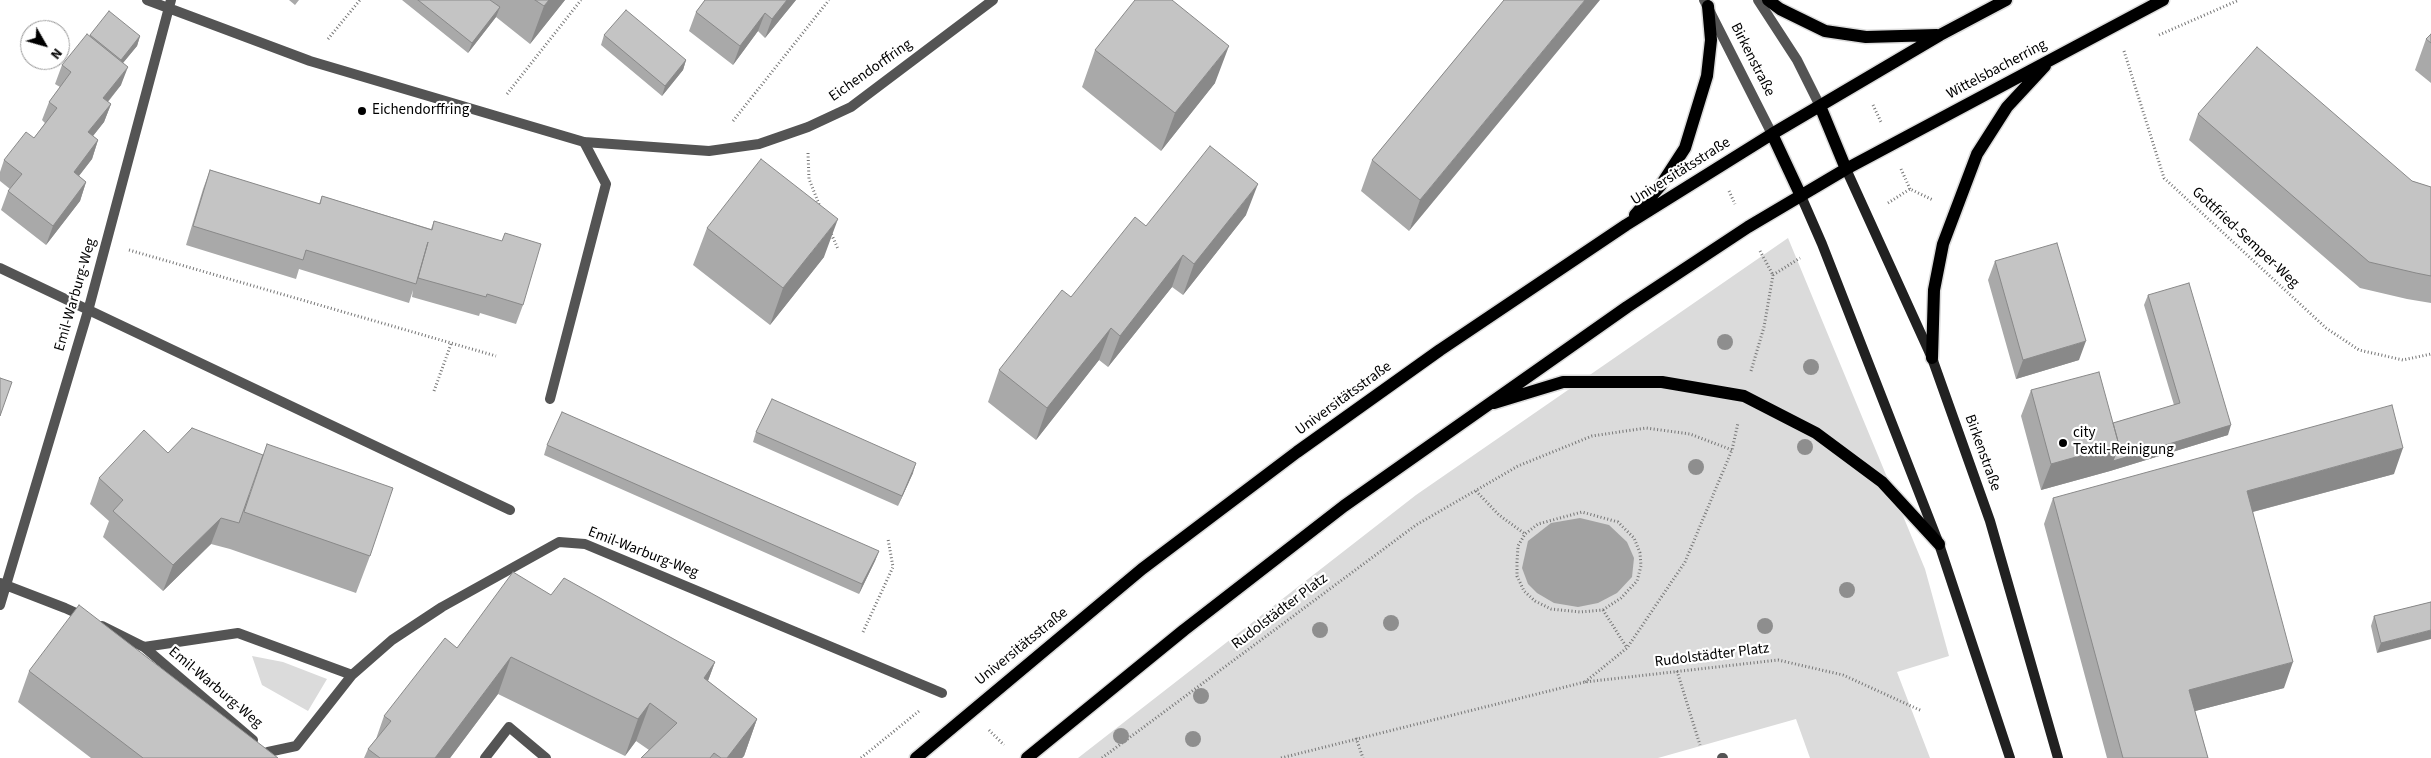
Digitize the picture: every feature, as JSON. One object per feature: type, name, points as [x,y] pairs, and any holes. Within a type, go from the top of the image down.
[{"type":"main road","points":[[1768,0],[1780,9],[1825,31],[1866,37],[1940,35]]},
{"type":"main road","points":[[1027,758],[1184,630],[1344,506],[1482,407],[1627,307],[1748,227],[1846,169],[1820,106],[1940,35],[2006,0]]},
{"type":"main road","name":"Wittelsbacherring","points":[[1846,169],[2163,0]]},
{"type":"main road","points":[[1626,225],[1661,185],[1684,148],[1707,76],[1711,40],[1706,3]]},
{"type":"main road","points":[[1932,358],[1934,290],[1943,244],[1977,154],[2007,107],[2052,58]]},
{"type":"main road","name":"Universitätsstraße","points":[[916,758],[1142,569],[1298,452],[1440,350],[1626,225],[1820,106]]},
{"type":"main road","points":[[1772,134],[1822,244],[1939,544],[2010,758]]},
{"type":"main road","name":"Birkenstraße","points":[[1846,169],[1932,358],[1990,521],[2058,758]]},
{"type":"main road","points":[[1482,407],[1563,382],[1662,382],[1744,396],[1816,433],[1882,482],[1939,544]]},
{"type":"street","name":"Eichendorffring","points":[[147,0],[171,5],[310,61],[584,142],[709,151],[759,144],[808,127],[851,107],[993,0]]},
{"type":"street","points":[[1758,0],[1797,60],[1820,106]]},
{"type":"street","name":"Birkenstraße","points":[[1706,3],[1772,134]]},
{"type":"street","name":"Emil-Warburg-Weg","points":[[0,605],[3,585],[88,311],[171,5]]},
{"type":"street","points":[[550,400],[606,184],[584,142]]},
{"type":"street","points":[[0,268],[510,510]]},
{"type":"street","name":"Emil-Warburg-Weg","points":[[3,585],[65,608],[144,647],[272,755],[296,746],[352,674],[392,640],[442,607],[559,542],[585,544],[942,693]]},
{"type":"street","name":"Emil-Warburg-Weg","points":[[144,647],[238,633],[352,674]]},
{"type":"street","points":[[485,758],[509,727],[546,758]]},
{"type":"path","points":[[310,61],[360,0]]},
{"type":"path","points":[[490,115],[581,0]]},
{"type":"path","points":[[709,151],[829,0]]},
{"type":"path","points":[[2150,39],[2239,0]]},
{"type":"path","points":[[2116,55],[2133,47]]},
{"type":"path","name":"Gottfried-Semper-Weg","points":[[2124,50],[2164,178],[2326,328],[2359,350],[2403,360],[2431,354]]},
{"type":"path","points":[[1862,81],[1910,189]]},
{"type":"path","points":[[808,127],[809,179],[823,214]]},
{"type":"path","points":[[1716,169],[1748,227]]},
{"type":"path","points":[[827,223],[838,249]]},
{"type":"path","name":"Rudolstädter Platz","points":[[1585,682],[1627,648],[1685,562],[1732,450],[1744,396],[1764,327],[1773,275],[1748,227]]},
{"type":"path","points":[[107,243],[496,356]]},
{"type":"path","points":[[434,391],[451,344]]},
{"type":"path","name":"Rudolstädter Platz","points":[[1102,758],[1416,525],[1518,466],[1592,436],[1646,428],[1690,434],[1732,450]]},
{"type":"path","points":[[1476,491],[1499,515],[1525,534]]},
{"type":"path","points":[[1582,512],[1618,522],[1634,538],[1640,553],[1641,566],[1637,581],[1621,598],[1603,610],[1580,612],[1551,609],[1535,601],[1524,591],[1518,576],[1516,562],[1518,546],[1525,534],[1538,524],[1582,512]]},
{"type":"path","points":[[853,655],[893,566],[888,540]]},
{"type":"path","points":[[1603,610],[1627,648]]},
{"type":"path","name":"Rudolstädter Platz","points":[[1281,758],[1585,682],[1778,660],[1843,675],[1922,711]]},
{"type":"path","points":[[1677,671],[1702,749]]},
{"type":"path","points":[[861,758],[942,693]]},
{"type":"path","points":[[1356,738],[1363,758]]},
{"type":"shaded area","points":[[1788,238],[1925,569],[1949,656],[1897,672],[1930,758],[1810,758],[1796,719],[1658,758],[1078,758],[1416,495]]},
{"type":"shaded area","points":[[1580,518],[1609,525],[1627,542],[1634,558],[1632,577],[1617,593],[1598,603],[1578,607],[1554,603],[1537,593],[1528,584],[1522,568],[1528,541],[1551,523]]},
{"type":"shaded area","points":[[252,656],[283,662],[327,679],[308,711],[262,685]]},
{"type":"building","points":[[418,0],[490,0],[500,7],[472,43]]},
{"type":"building","points":[[535,0],[549,0],[544,6]]},
{"type":"building","points":[[705,0],[787,0],[772,19],[765,13],[740,46],[696,12]]},
{"type":"building","points":[[1135,0],[1172,0],[1229,46],[1175,113],[1095,50]]},
{"type":"building","points":[[1504,0],[1585,0],[1420,200],[1372,160]]},
{"type":"building","points":[[626,10],[686,60],[665,86],[604,35]]},
{"type":"building","points":[[109,11],[140,36],[121,60],[90,35]]},
{"type":"building","points":[[87,34],[128,67],[103,98],[111,104],[88,132],[98,140],[74,172],[86,182],[53,226],[8,191],[22,174],[4,160],[26,132],[34,138],[57,108],[49,102],[71,72],[68,70],[70,70],[70,55]]},
{"type":"building","points":[[2431,34],[2431,43],[2426,39]]},
{"type":"building","points":[[2257,47],[2412,181],[2431,187],[2431,276],[2369,262],[2198,114]]},
{"type":"building","points":[[1210,146],[1258,184],[1194,264],[1183,255],[1120,336],[1111,328],[1047,408],[999,370],[1062,290],[1071,297],[1135,217],[1146,226]]},
{"type":"building","points":[[761,159],[838,219],[783,288],[707,228]]},
{"type":"building","points":[[210,170],[320,204],[322,196],[432,230],[434,221],[502,241],[505,233],[541,244],[523,305],[487,294],[486,297],[418,278],[428,242],[416,284],[306,250],[303,260],[193,226]]},
{"type":"building","points":[[2057,243],[2086,341],[2023,360],[1995,261]]},
{"type":"building","points":[[2189,283],[2231,425],[2113,461],[2119,445],[2113,423],[2180,403],[2148,295]]},
{"type":"building","points":[[2099,372],[2119,445],[2051,464],[2031,390]]},
{"type":"building","points":[[0,378],[12,382],[0,416]]},
{"type":"building","points":[[772,399],[916,463],[902,496],[756,432]]},
{"type":"building","points":[[2392,405],[2403,448],[2247,491],[2293,662],[2189,690],[2208,758],[2123,758],[2053,498]]},
{"type":"building","points":[[562,412],[879,551],[862,584],[547,445]]},
{"type":"building","points":[[192,428],[263,455],[239,523],[221,518],[173,565],[113,511],[123,500],[99,478],[144,430],[168,453]]},
{"type":"building","points":[[267,444],[393,488],[370,556],[244,512]]},
{"type":"building","points":[[513,572],[551,595],[564,578],[715,662],[704,678],[757,719],[727,758],[721,758],[714,753],[710,758],[641,758],[677,723],[650,703],[638,719],[511,657],[435,758],[380,758],[368,749],[391,721],[384,716],[445,638],[457,648]]},
{"type":"building","points":[[2431,602],[2431,630],[2381,643],[2374,616]]},
{"type":"building","points":[[79,605],[278,758],[143,758],[29,671]]},
{"type":"place","name":"Eichendorffring","points":[[362,111]]},
{"type":"place","name":"city Textil-Reinigung","points":[[2063,443]]}]
